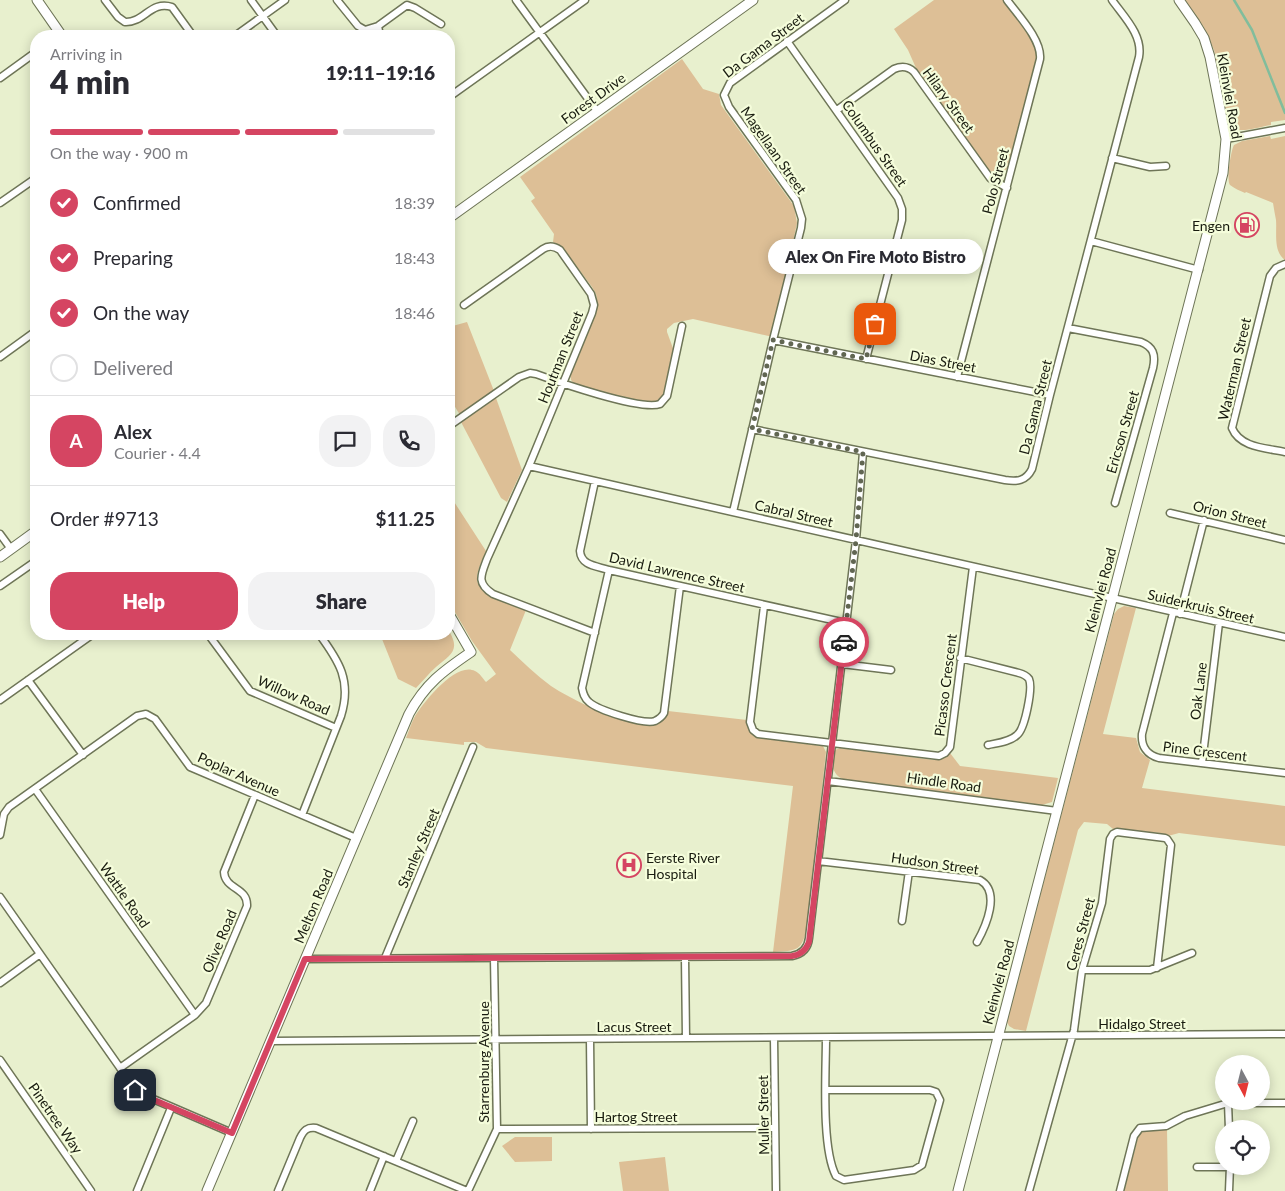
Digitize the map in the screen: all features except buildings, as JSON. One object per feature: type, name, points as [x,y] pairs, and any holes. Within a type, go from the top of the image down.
[{"type":"street","points":[[37,0],[57,30]]},
{"type":"street","points":[[106,0],[118,18],[125,22],[134,20],[163,2],[172,7],[189,30]]},
{"type":"street","points":[[251,0],[272,30]]},
{"type":"street","points":[[243,30],[286,0]]},
{"type":"street","points":[[337,0],[361,29],[368,30],[378,26],[407,5],[441,24]]},
{"type":"street","points":[[516,0],[598,111]]},
{"type":"street","points":[[455,93],[585,0]]},
{"type":"street","name":"Forest Drive","points":[[455,214],[752,0]]},
{"type":"street","name":"Da Gama Street","points":[[724,96],[730,83],[845,0]]},
{"type":"street","name":"Polo Street","points":[[958,377],[1040,55],[1037,41],[1007,0]]},
{"type":"street","name":"Da Gama Street","points":[[752,429],[1005,480],[1024,479],[1032,469],[1139,57],[1140,47],[1135,32],[1112,0]]},
{"type":"street","name":"Kleinvlei Road","points":[[958,1191],[1220,189],[1226,139],[1210,57],[1204,38],[1179,0]]},
{"type":"street","points":[[378,26],[379,30]]},
{"type":"street","name":"Columbus Street","points":[[787,41],[898,198],[902,209],[902,220],[866,359]]},
{"type":"street","points":[[0,78],[30,56]]},
{"type":"street","name":"Hilary Street","points":[[837,110],[894,69],[901,66],[908,68],[914,72],[990,178],[1007,188]]},
{"type":"street","name":"Magellaan Street","points":[[724,96],[728,107],[796,200],[802,219],[733,512]]},
{"type":"street","points":[[1226,139],[1285,128]]},
{"type":"street","points":[[1112,158],[1150,167],[1166,166]]},
{"type":"street","points":[[0,204],[30,182]]},
{"type":"street","points":[[1091,241],[1199,270]]},
{"type":"street","name":"Houtman Street","points":[[464,305],[543,249],[554,246],[560,250],[592,294],[594,305],[529,466],[487,559],[482,573],[482,585],[493,594],[596,634]]},
{"type":"street","name":"Waterman Street","points":[[1284,264],[1276,268],[1270,276],[1250,349],[1232,428],[1236,436],[1244,442],[1285,452]]},
{"type":"street","points":[[455,422],[524,374],[536,374],[562,384],[647,406],[660,404],[667,396],[682,326]]},
{"type":"street","name":"Ericson Street","points":[[1068,328],[1141,342],[1153,351],[1153,368],[1115,503]]},
{"type":"street","points":[[0,357],[30,335]]},
{"type":"street","name":"Dias Street","points":[[773,340],[1050,395]]},
{"type":"street","points":[[305,959],[792,956],[799,954],[805,949],[809,942],[842,664],[856,540],[863,452]]},
{"type":"street","name":"Cabral Street","points":[[529,466],[1112,599]]},
{"type":"street","name":"David Lawrence Street","points":[[595,480],[580,554],[586,563],[609,570],[846,624]]},
{"type":"street","name":"Orion Street","points":[[1170,513],[1285,540]]},
{"type":"street","points":[[1177,614],[1204,520]]},
{"type":"street","points":[[0,534],[11,549]]},
{"type":"street","points":[[0,557],[30,535]]},
{"type":"street","name":"Picasso Crescent","points":[[764,606],[751,726],[758,734],[934,756],[945,753],[950,747],[972,567]]},
{"type":"street","points":[[0,586],[30,568]]},
{"type":"street","points":[[609,570],[596,634],[582,688],[586,698],[595,706],[625,718],[652,722],[659,719],[664,713],[680,586]]},
{"type":"street","name":"Suiderkruis Street","points":[[1112,599],[1285,638]]},
{"type":"street","name":"Pine Crescent","points":[[1177,614],[1142,734],[1145,750],[1155,757],[1285,773]]},
{"type":"street","name":"Oak Lane","points":[[1202,763],[1219,623]]},
{"type":"street","name":"Melton Road","points":[[207,1191],[414,703],[435,678],[471,652],[455,624]]},
{"type":"street","points":[[0,700],[80,640]]},
{"type":"street","name":"Willow Road","points":[[212,640],[252,693],[336,728]]},
{"type":"street","points":[[302,815],[344,708],[345,682],[338,660],[323,640]]},
{"type":"street","points":[[960,658],[1019,672],[1029,680],[1030,696],[1021,732],[1010,740],[988,745]]},
{"type":"street","points":[[842,664],[891,670]]},
{"type":"street","points":[[28,680],[83,755]]},
{"type":"street","name":"Poplar Avenue","points":[[0,835],[6,811],[137,716],[143,714],[155,719],[190,767],[356,838]]},
{"type":"street","name":"Stanley Street","points":[[385,958],[473,747]]},
{"type":"street","name":"Hindle Road","points":[[828,781],[1057,811]]},
{"type":"street","name":"Wattle Road","points":[[35,789],[195,1015]]},
{"type":"street","name":"Olive Road","points":[[120,1068],[195,1015],[206,1003],[247,906],[244,894],[228,884],[224,878],[224,872],[255,795]]},
{"type":"street","name":"Ceres Street","points":[[1030,1191],[1074,1030],[1082,970],[1102,903],[1110,839],[1113,834],[1121,831],[1164,838],[1171,844],[1157,968]]},
{"type":"street","name":"Hudson Street","points":[[818,861],[976,879],[990,889],[991,896],[984,929],[977,942]]},
{"type":"street","points":[[902,921],[909,871]]},
{"type":"street","points":[[0,897],[137,1092],[232,1133]]},
{"type":"street","points":[[1082,970],[1146,970],[1157,968],[1192,953]]},
{"type":"street","points":[[0,983],[40,954]]},
{"type":"street","points":[[685,957],[686,1038]]},
{"type":"street","name":"Starrenburg Avenue","points":[[468,1191],[497,1129],[494,958]]},
{"type":"street","name":"Hidalgo Street","points":[[998,1036],[1285,1034]]},
{"type":"street","name":"Lacus Street","points":[[271,1041],[998,1036]]},
{"type":"street","name":"Muller Street","points":[[774,1038],[776,1191]]},
{"type":"street","points":[[826,1038],[826,1090],[827,1134],[834,1173],[844,1180],[914,1170],[922,1165],[940,1100],[936,1092],[930,1090],[826,1090]]},
{"type":"street","points":[[590,1039],[591,1129]]},
{"type":"street","name":"Pinetree Way","points":[[0,1060],[91,1191]]},
{"type":"street","points":[[1270,1103],[1285,1103]]},
{"type":"street","points":[[1120,1191],[1137,1129],[1143,1126],[1166,1126],[1185,1116],[1215,1107]]},
{"type":"street","points":[[137,1191],[171,1108]]},
{"type":"street","points":[[396,1161],[413,1122]]},
{"type":"street","points":[[278,1191],[300,1138],[308,1128],[316,1128],[468,1191]]},
{"type":"street","name":"Hartog Street","points":[[497,1129],[776,1128]]},
{"type":"street","points":[[370,1191],[384,1156]]},
{"type":"street","points":[[1197,1167],[1215,1167]]},
{"type":"street","points":[[1229,1191],[1230,1175]]},
{"type":"shaded area","points":[[934,0],[1003,0],[1035,44],[1037,59],[1009,165],[1000,173],[989,170],[916,68],[908,50],[894,29]]},
{"type":"shaded area","points":[[1184,0],[1285,0],[1285,120],[1271,122],[1271,125],[1250,129],[1239,130],[1229,127],[1214,50],[1203,26]]},
{"type":"shaded area","points":[[682,59],[703,89],[719,94],[721,105],[794,206],[797,223],[773,337],[693,319],[674,323],[667,329],[674,351],[665,393],[660,401],[651,403],[576,386],[571,380],[570,373],[597,309],[596,294],[562,247],[553,242],[554,234],[531,201],[535,198],[520,177]]},
{"type":"shaded area","points":[[1270,136],[1271,139],[1285,136],[1285,260],[1277,247],[1273,203],[1245,193],[1230,185],[1229,182],[1229,165],[1234,145],[1242,141]]},
{"type":"shaded area","points":[[467,322],[494,391],[460,415],[455,407],[455,325]]},
{"type":"shaded area","points":[[496,398],[522,470],[507,502],[501,498],[461,422]]},
{"type":"shaded area","points":[[455,503],[486,551],[479,567],[478,584],[488,595],[526,610],[510,650],[551,686],[587,706],[635,723],[649,725],[659,723],[665,718],[668,711],[747,720],[750,731],[760,738],[823,746],[826,752],[807,925],[801,945],[793,950],[773,952],[793,786],[486,748],[476,742],[464,742],[464,745],[406,738],[419,710],[441,684],[450,677],[467,669],[477,672],[486,682],[496,674],[472,641],[455,612]]},
{"type":"shaded area","points":[[1124,606],[1136,608],[1103,734],[1136,738],[1140,752],[1150,760],[1142,788],[1285,806],[1285,846],[1179,833],[1168,836],[1160,833],[1113,829],[1107,824],[1084,822],[1078,830],[1026,1031],[1014,1029],[1007,1022],[1114,614]]},
{"type":"shaded area","points":[[382,640],[453,640],[454,648],[449,656],[416,688],[398,679]]},
{"type":"shaded area","points":[[840,748],[934,760],[943,758],[950,753],[960,766],[1058,778],[1052,802],[1042,805],[845,780],[837,775],[833,768],[835,750]]},
{"type":"shaded area","points":[[1167,1129],[1168,1191],[1124,1191],[1139,1134],[1144,1130]]},
{"type":"shaded area","points":[[515,1137],[552,1137],[552,1161],[515,1162],[502,1146]]},
{"type":"shaded area","points":[[665,1157],[669,1191],[623,1191],[619,1162]]},
{"type":"waterway","points":[[1234,0],[1252,30],[1285,113]]},
{"type":"way so far","points":[[844,642],[856,540],[863,452],[752,429],[773,340],[866,359],[875,324]]},
{"type":"place","name":"Engen","points":[[1247,225]]},
{"type":"place","name":"Alex On Fire Moto Bistro","points":[[875,324]]},
{"type":"place","name":"Eerste River Hospital","points":[[629,865]]},
{"type":"route","points":[[135,1090],[140,1094],[232,1133],[305,959],[796,956],[808,946],[809,942],[844,642]]}]
